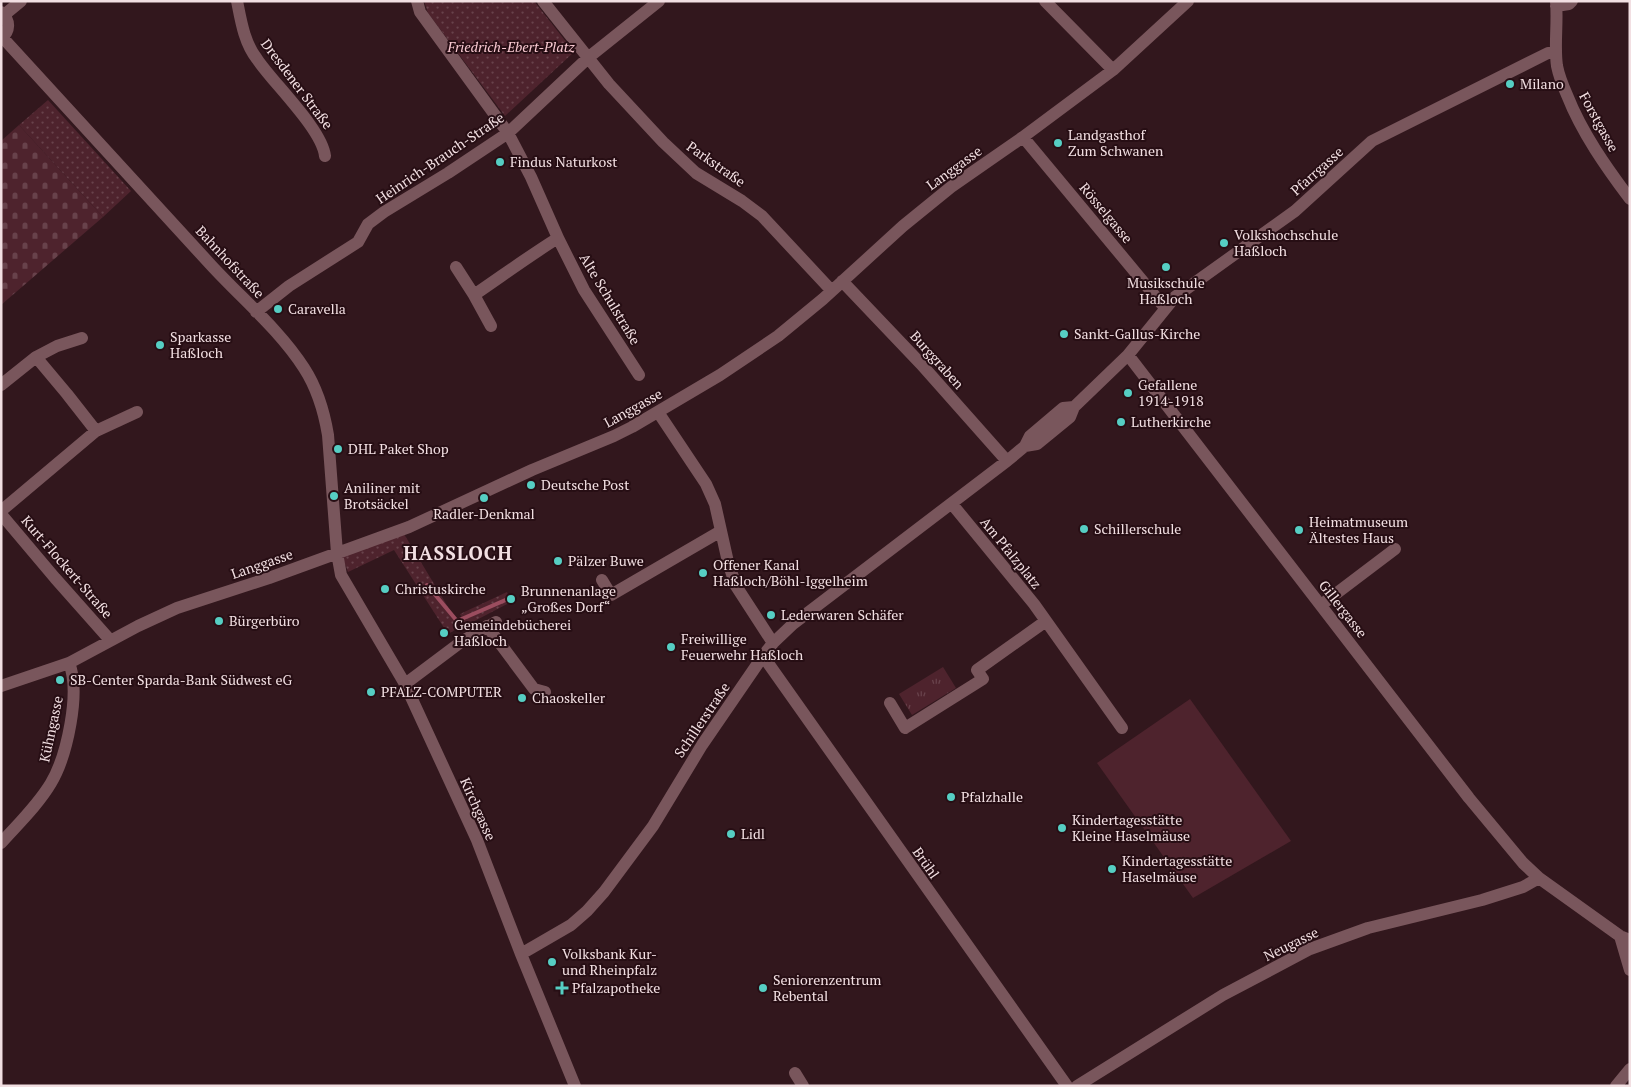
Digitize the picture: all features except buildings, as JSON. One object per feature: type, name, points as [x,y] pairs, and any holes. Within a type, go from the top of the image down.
[{"type":"street","points":[[2,39],[8,29],[7,19],[3,14],[21,1]]},
{"type":"street","name":"Dresdener Straße","points":[[237,1],[247,42],[256,58],[316,134],[322,143],[325,156]]},
{"type":"street","points":[[417,1],[420,12],[508,133]]},
{"type":"street","points":[[543,1],[589,57]]},
{"type":"street","name":"Heinrich-Brauch-Straße","points":[[256,312],[289,286],[358,242],[368,224],[384,212],[508,133],[589,57],[659,1]]},
{"type":"street","points":[[1045,1],[1113,70]]},
{"type":"street","name":"Langgasse","points":[[1,686],[69,663],[151,619],[177,608],[269,578],[409,526],[532,470],[614,436],[658,412],[720,375],[778,336],[903,226],[951,187],[1023,137],[1113,70],[1188,1]]},
{"type":"street","points":[[1556,4],[1569,4],[1572,1]]},
{"type":"street","name":"Forstgasse","points":[[1556,4],[1556,53],[1558,68],[1571,104],[1598,155],[1630,199]]},
{"type":"street","name":"Bahnhofstraße","points":[[2,39],[219,274],[284,341],[302,366],[313,384],[320,401],[328,435],[337,553]]},
{"type":"street","name":"Pfarrgasse","points":[[1128,355],[1175,298],[1295,211],[1372,141],[1548,53],[1556,53]]},
{"type":"street","name":"Parkstraße","points":[[589,57],[609,84],[663,142],[696,172],[762,216],[831,290]]},
{"type":"street","name":"Alte Schulstraße","points":[[508,133],[531,177],[584,290],[639,375]]},
{"type":"street","name":"Rösselgasse","points":[[1023,137],[1165,308]]},
{"type":"street","points":[[474,295],[558,238]]},
{"type":"street","points":[[456,267],[491,326]]},
{"type":"street","name":"Burggraben","points":[[842,281],[920,364],[1007,462]]},
{"type":"street","points":[[1,385],[36,357],[57,346],[82,338]]},
{"type":"street","name":"Schillerstraße","points":[[521,954],[571,925],[588,911],[604,892],[653,826],[702,745],[773,643],[793,624],[1007,462],[1025,446],[1030,436],[1063,408],[1074,407],[1128,355]]},
{"type":"street","name":"Gillergasse","points":[[1128,355],[1469,798],[1523,863],[1539,878],[1625,938]]},
{"type":"street","points":[[36,357],[96,430]]},
{"type":"street","name":"Kurt-Flockert-Straße","points":[[110,640],[1,513],[96,430],[136,412]]},
{"type":"street","points":[[658,412],[706,484],[715,504],[728,562],[736,586],[773,643]]},
{"type":"street","name":"Am Pfalzplatz","points":[[952,504],[1034,604],[1122,728]]},
{"type":"street","points":[[602,580],[611,595],[721,531]]},
{"type":"street","points":[[1322,605],[1395,549]]},
{"type":"street","name":"Kirchgasse","points":[[337,553],[341,575],[405,684],[477,840],[575,1086]]},
{"type":"street","points":[[890,703],[905,728],[983,679],[977,670],[1046,621]]},
{"type":"street","points":[[405,684],[461,642],[492,624],[534,689],[545,692]]},
{"type":"street","name":"Brühl","points":[[763,656],[1067,1086]]},
{"type":"street","name":"Kühngasse","points":[[1,843],[50,784],[60,762],[69,726],[74,693],[73,672],[69,663]]},
{"type":"street","name":"Neugasse","points":[[1077,1086],[1223,995],[1310,949],[1368,928],[1523,888],[1539,878]]},
{"type":"street","points":[[1625,938],[1630,970]]},
{"type":"street","points":[[1616,1086],[1630,1069]]},
{"type":"street","points":[[795,1074],[803,1086]]},
{"type":"green space","name":"Friedrich-Ebert-Platz","points":[[424,1],[534,1],[574,52],[505,116],[428,13]]},
{"type":"green space","points":[[48,100],[131,191],[103,217],[19,125]]},
{"type":"green space","points":[[19,125],[103,217],[1,305],[1,141]]},
{"type":"green space","points":[[404,534],[460,627],[448,634],[394,550],[348,572],[342,556]]},
{"type":"green space","points":[[507,592],[511,602],[465,626],[460,614]]},
{"type":"green space","points":[[943,667],[956,688],[912,715],[899,694]]},
{"type":"green space","points":[[1190,699],[1291,841],[1193,898],[1097,763]]},
{"type":"waterway","points":[[427,585],[457,621],[510,598]]},
{"type":"place","name":"Milano","points":[[1510,84]]},
{"type":"place","name":"Landgasthof Zum Schwanen","points":[[1058,143]]},
{"type":"place","name":"Findus Naturkost","points":[[500,162]]},
{"type":"place","name":"Volkshochschule Haßloch","points":[[1224,243]]},
{"type":"place","name":"Musikschule Haßloch","points":[[1166,267]]},
{"type":"place","name":"Caravella","points":[[278,309]]},
{"type":"place","name":"Sankt-Gallus-Kirche","points":[[1064,334]]},
{"type":"place","name":"Sparkasse Haßloch","points":[[160,345]]},
{"type":"place","name":"Gefallene 1914-1918","points":[[1128,393]]},
{"type":"place","name":"Lutherkirche","points":[[1121,422]]},
{"type":"place","name":"DHL Paket Shop","points":[[338,449]]},
{"type":"place","name":"Deutsche Post","points":[[531,485]]},
{"type":"place","name":"Aniliner mit Brotsäckel","points":[[334,496]]},
{"type":"place","name":"Radler-Denkmal","points":[[484,498]]},
{"type":"place","name":"Schillerschule","points":[[1084,529]]},
{"type":"place","name":"Heimatmuseum Ältestes Haus","points":[[1299,530]]},
{"type":"place","name":"Pälzer Buwe","points":[[558,561]]},
{"type":"place","name":"Offener Kanal Haßloch/Böhl-Iggelheim","points":[[703,573]]},
{"type":"place","name":"Christuskirche","points":[[385,589]]},
{"type":"place","name":"Brunnenanlage „Großes Dorf“","points":[[511,599]]},
{"type":"place","name":"Lederwaren Schäfer","points":[[771,615]]},
{"type":"place","name":"Bürgerbüro","points":[[219,621]]},
{"type":"place","name":"Gemeindebücherei Haßloch","points":[[444,633]]},
{"type":"place","name":"Freiwillige Feuerwehr Haßloch","points":[[671,647]]},
{"type":"place","name":"SB-Center Sparda-Bank Südwest eG","points":[[60,680]]},
{"type":"place","name":"PFALZ-COMPUTER","points":[[371,692]]},
{"type":"place","name":"Chaoskeller","points":[[522,698]]},
{"type":"place","name":"Pfalzhalle","points":[[951,797]]},
{"type":"place","name":"Kindertagesstätte Kleine Haselmäuse","points":[[1062,828]]},
{"type":"place","name":"Lidl","points":[[731,834]]},
{"type":"place","name":"Kindertagesstätte Haselmäuse","points":[[1112,869]]},
{"type":"place","name":"Volksbank Kur- und Rheinpfalz","points":[[552,962]]},
{"type":"place","name":"Pfalzapotheke","points":[[562,988]]},
{"type":"place","name":"Seniorenzentrum Rebental","points":[[763,988]]},
{"type":"district","name":"HASSLOCH","points":[[458,553]]}]
